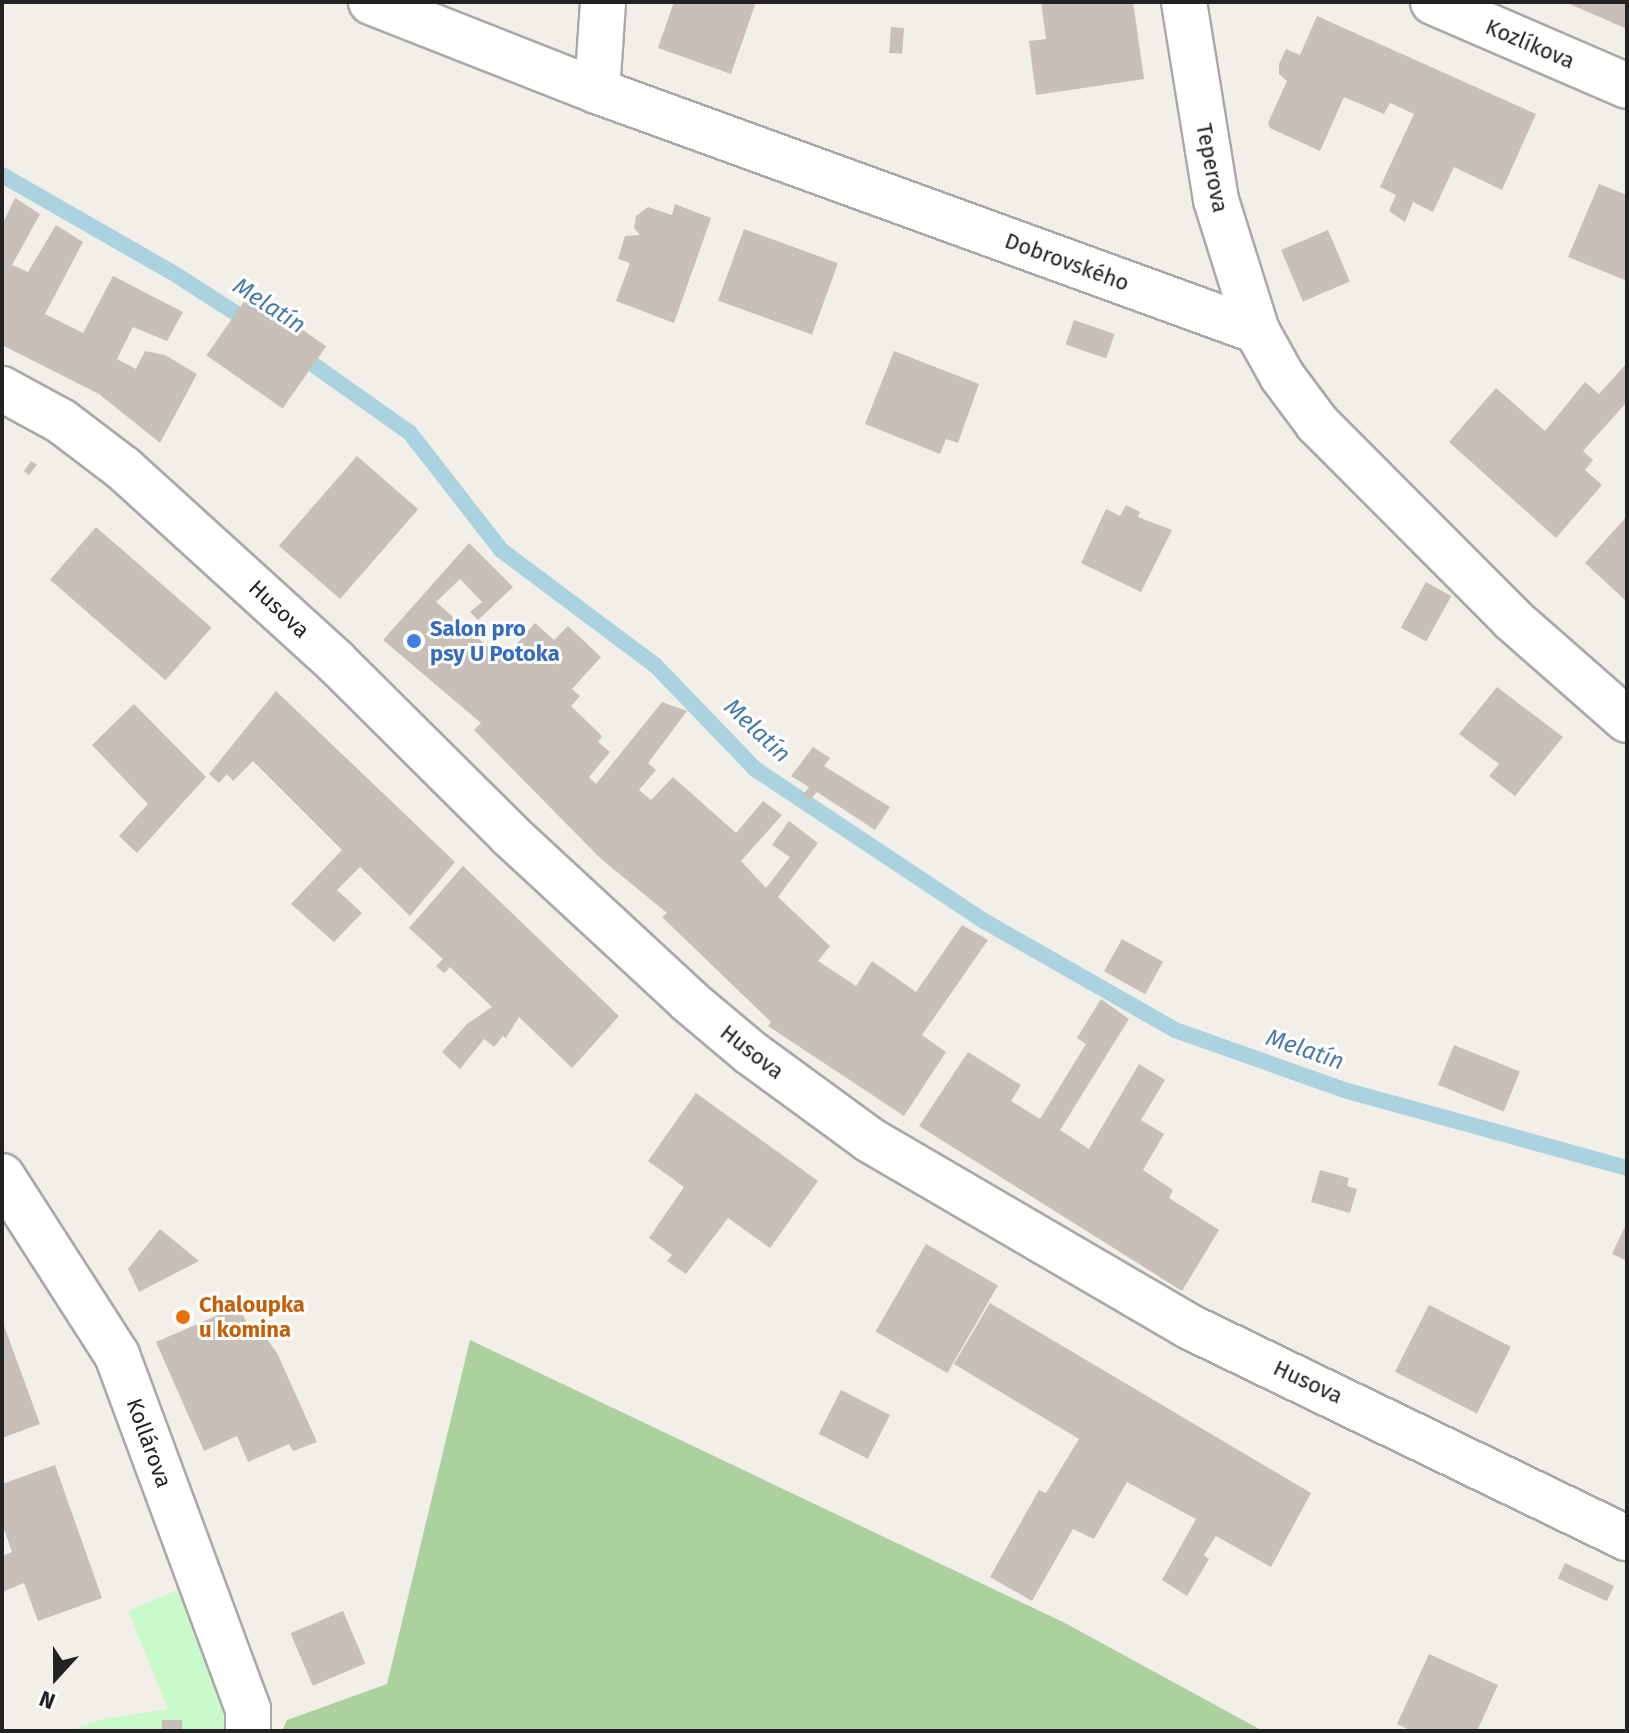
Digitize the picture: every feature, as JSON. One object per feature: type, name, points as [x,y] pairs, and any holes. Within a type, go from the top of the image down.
[{"type":"street","name":"Dobrovského","points":[[371,2],[597,91],[1257,331]]},
{"type":"street","points":[[597,91],[603,2]]},
{"type":"street","name":"Teperova","points":[[1184,2],[1216,200],[1257,331]]},
{"type":"street","name":"Kozlíkova","points":[[1433,2],[1627,86]]},
{"type":"street","points":[[1257,331],[1282,376],[1341,448],[1512,619],[1627,720]]},
{"type":"street","name":"Husova","points":[[2,389],[61,421],[123,468],[336,662],[510,835],[689,1001],[751,1053],[870,1140],[1190,1327],[1627,1538]]},
{"type":"street","name":"Kollárova","points":[[2,1176],[117,1355],[248,1709],[248,1731]]},
{"type":"green space","points":[[470,1340],[1065,1623],[1263,1731],[282,1731],[287,1720],[387,1684]]},
{"type":"green space","points":[[187,1586],[228,1731],[65,1731],[108,1718],[168,1709],[128,1611]]},
{"type":"building","points":[[674,2],[756,2],[731,74],[658,48]]},
{"type":"building","points":[[1041,2],[1133,2],[1144,79],[1036,95],[1029,41],[1046,39]]},
{"type":"building","points":[[1565,2],[1627,2],[1627,29],[1602,18]]},
{"type":"building","points":[[1317,16],[1536,114],[1502,190],[1454,167],[1433,212],[1413,202],[1405,222],[1389,211],[1396,195],[1380,187],[1414,114],[1390,103],[1384,114],[1344,97],[1320,151],[1270,128],[1268,123],[1287,81],[1279,74],[1279,64],[1286,49],[1300,55]]},
{"type":"building","points":[[891,27],[904,28],[902,54],[889,53]]},
{"type":"building","points":[[1599,184],[1627,195],[1627,281],[1568,257]]},
{"type":"building","points":[[15,198],[40,214],[12,265],[28,272],[56,225],[83,242],[45,314],[83,333],[113,276],[183,312],[167,341],[133,327],[117,359],[136,369],[145,351],[165,355],[197,374],[160,443],[99,394],[2,345],[2,225]]},
{"type":"building","points":[[675,204],[711,218],[674,323],[616,301],[630,263],[618,259],[625,236],[640,235],[634,228],[636,216],[648,207],[672,215]]},
{"type":"building","points":[[744,229],[838,263],[812,335],[718,300]]},
{"type":"building","points":[[1328,230],[1350,282],[1303,301],[1281,250]]},
{"type":"building","points":[[250,293],[326,346],[283,409],[206,355]]},
{"type":"building","points":[[1074,320],[1115,334],[1106,359],[1066,345]]},
{"type":"building","points":[[894,351],[979,384],[958,443],[946,439],[940,454],[865,424]]},
{"type":"building","points":[[1625,365],[1627,402],[1583,451],[1593,460],[1585,470],[1602,485],[1556,538],[1449,442],[1496,388],[1545,431],[1585,382],[1599,394]]},
{"type":"building","points":[[357,456],[418,509],[340,599],[279,546]]},
{"type":"building","points":[[31,461],[37,465],[29,475],[24,471]]},
{"type":"building","points":[[1126,505],[1140,512],[1138,517],[1172,530],[1141,592],[1081,563],[1106,509],[1120,516]]},
{"type":"building","points":[[1627,516],[1627,602],[1585,563]]},
{"type":"building","points":[[96,527],[211,627],[166,680],[50,580]]},
{"type":"building","points":[[469,543],[513,587],[478,620],[470,612],[482,602],[460,579],[436,602],[468,630],[503,659],[535,623],[554,640],[568,626],[601,657],[572,689],[580,696],[571,706],[602,736],[598,742],[610,752],[589,777],[596,784],[662,702],[687,711],[648,763],[656,770],[639,790],[651,800],[673,777],[736,833],[763,801],[782,815],[741,861],[766,888],[790,857],[772,845],[789,821],[818,843],[778,897],[830,946],[818,961],[856,986],[872,961],[916,992],[962,925],[988,940],[922,1035],[946,1052],[904,1116],[768,1026],[771,1022],[662,917],[667,913],[600,858],[474,730],[481,723],[383,640]]},
{"type":"building","points":[[1426,582],[1451,596],[1426,642],[1401,627]]},
{"type":"building","points":[[1497,687],[1563,737],[1515,796],[1489,776],[1499,764],[1459,734]]},
{"type":"building","points":[[276,691],[455,862],[410,916],[360,867],[337,890],[362,913],[334,942],[291,904],[342,850],[253,761],[233,781],[227,774],[219,783],[209,774]]},
{"type":"building","points":[[134,704],[206,777],[137,853],[119,836],[148,804],[92,745]]},
{"type":"building","points":[[813,747],[830,758],[824,766],[890,807],[875,830],[817,792],[810,800],[803,795],[809,787],[791,776]]},
{"type":"building","points":[[463,866],[619,1016],[572,1068],[519,1017],[506,1038],[503,1036],[494,1047],[484,1039],[460,1069],[442,1052],[467,1024],[492,1007],[450,967],[444,973],[436,966],[443,959],[409,928]]},
{"type":"building","points":[[1122,939],[1163,962],[1145,994],[1104,971]]},
{"type":"building","points":[[1101,999],[1129,1019],[1060,1130],[1089,1149],[1139,1064],[1165,1080],[1141,1120],[1164,1134],[1143,1170],[1173,1190],[1169,1198],[1219,1230],[1182,1291],[919,1126],[968,1052],[1021,1085],[1011,1101],[1040,1119],[1086,1044],[1077,1038]]},
{"type":"building","points":[[1454,1045],[1520,1072],[1504,1111],[1438,1085]]},
{"type":"building","points":[[696,1093],[818,1181],[770,1248],[728,1218],[686,1274],[667,1261],[672,1255],[649,1238],[684,1187],[648,1161]]},
{"type":"building","points":[[1320,1170],[1349,1178],[1347,1186],[1357,1189],[1350,1213],[1311,1202]]},
{"type":"building","points":[[1627,1222],[1627,1261],[1612,1254]]},
{"type":"building","points":[[160,1229],[199,1261],[139,1292],[128,1269]]},
{"type":"building","points":[[926,1244],[998,1286],[947,1373],[876,1331]]},
{"type":"building","points":[[990,1303],[1311,1493],[1271,1567],[1216,1536],[1204,1555],[1209,1559],[1187,1596],[1162,1580],[1196,1519],[1127,1482],[1094,1539],[1073,1529],[1032,1601],[990,1577],[1039,1490],[1046,1493],[1079,1439],[954,1364]]},
{"type":"building","points":[[1429,1305],[1511,1347],[1477,1414],[1395,1372]]},
{"type":"building","points":[[239,1306],[251,1333],[259,1328],[277,1353],[317,1442],[293,1451],[289,1444],[248,1462],[237,1436],[204,1451],[156,1342]]},
{"type":"building","points":[[2,1320],[40,1424],[2,1438]]},
{"type":"building","points":[[841,1390],[890,1415],[868,1459],[819,1434]]},
{"type":"building","points":[[55,1465],[102,1598],[38,1621],[24,1583],[2,1592],[2,1556],[12,1552],[2,1523],[2,1484]]},
{"type":"building","points":[[1565,1563],[1614,1586],[1607,1601],[1558,1578]]},
{"type":"building","points":[[343,1611],[365,1663],[313,1686],[291,1633]]},
{"type":"building","points":[[1429,1654],[1498,1685],[1477,1731],[1412,1731],[1397,1724]]},
{"type":"building","points":[[162,1720],[182,1720],[182,1731],[162,1731]]},
{"type":"waterway","name":"Melatín","points":[[2,175],[178,276],[251,323]]},
{"type":"waterway","name":"Melatín","points":[[297,353],[410,433],[501,550],[655,665],[755,769],[984,921],[1175,1030],[1344,1090],[1627,1168]]},
{"type":"place","name":"Salon pro psy U Potoka","points":[[414,641]]},
{"type":"place","name":"Chaloupka u komina","points":[[183,1317]]}]
